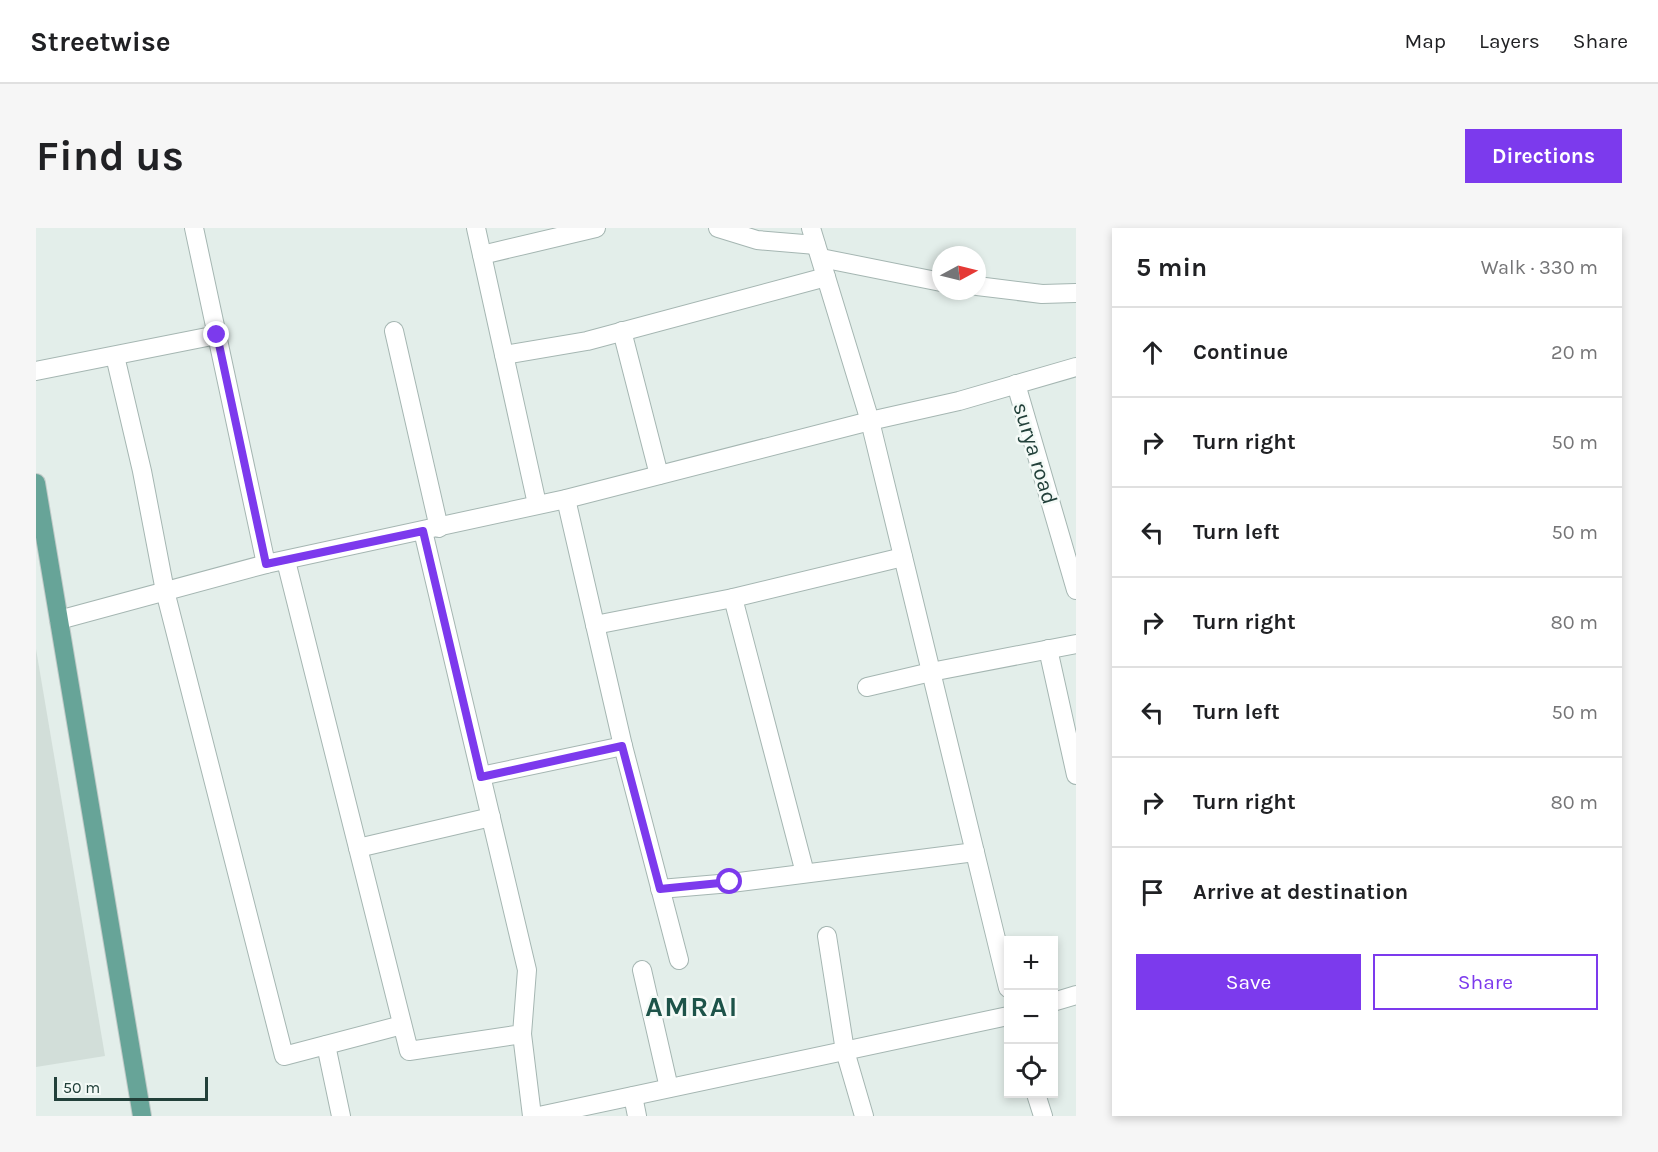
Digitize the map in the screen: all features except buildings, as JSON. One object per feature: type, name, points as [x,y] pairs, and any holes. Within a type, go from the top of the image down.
[{"type":"main road","points":[[36,483],[38,507],[142,1116]]},
{"type":"street","points":[[194,228],[266,564]]},
{"type":"street","points":[[476,228],[537,504]]},
{"type":"street","points":[[482,255],[596,228]]},
{"type":"street","points":[[718,228],[757,240],[816,244],[932,279]]},
{"type":"street","points":[[816,244],[870,421],[1004,972]]},
{"type":"street","points":[[504,355],[587,341],[826,277]]},
{"type":"street","points":[[986,287],[1042,294],[1076,292]]},
{"type":"street","points":[[394,331],[481,777],[527,969],[522,1034],[532,1116]]},
{"type":"street","points":[[622,331],[659,475]]},
{"type":"street","points":[[36,370],[217,335]]},
{"type":"street","points":[[115,356],[142,471],[165,591],[284,1056],[402,1025]]},
{"type":"street","points":[[59,620],[266,564],[566,499],[870,421],[959,401],[1076,366]]},
{"type":"street","name":"surya road","points":[[1016,384],[1076,590]]},
{"type":"street","points":[[566,499],[622,746],[679,960]]},
{"type":"street","points":[[595,625],[733,598],[903,557]]},
{"type":"street","points":[[286,561],[409,1051],[522,1034]]},
{"type":"street","points":[[733,598],[805,873]]},
{"type":"street","points":[[867,687],[1076,644]]},
{"type":"street","points":[[1048,650],[1076,775]]},
{"type":"street","points":[[481,777],[622,746]]},
{"type":"street","points":[[358,848],[491,817]]},
{"type":"street","points":[[660,889],[975,852]]},
{"type":"street","points":[[827,936],[845,1051],[864,1116]]},
{"type":"street","points":[[642,970],[669,1088]]},
{"type":"street","points":[[1058,1000],[1076,995]]},
{"type":"street","points":[[539,1116],[1004,1017]]},
{"type":"street","points":[[326,1045],[341,1116]]},
{"type":"street","points":[[633,1096],[637,1116]]},
{"type":"street","points":[[1037,1098],[1042,1116]]},
{"type":"shaded area","points":[[36,649],[105,1056],[36,1067]]},
{"type":"district","name":"AMRAI","points":[[692,1006]]},
{"type":"route","points":[[217,335],[266,564],[423,531],[481,777],[622,746],[660,889],[730,882]]}]
